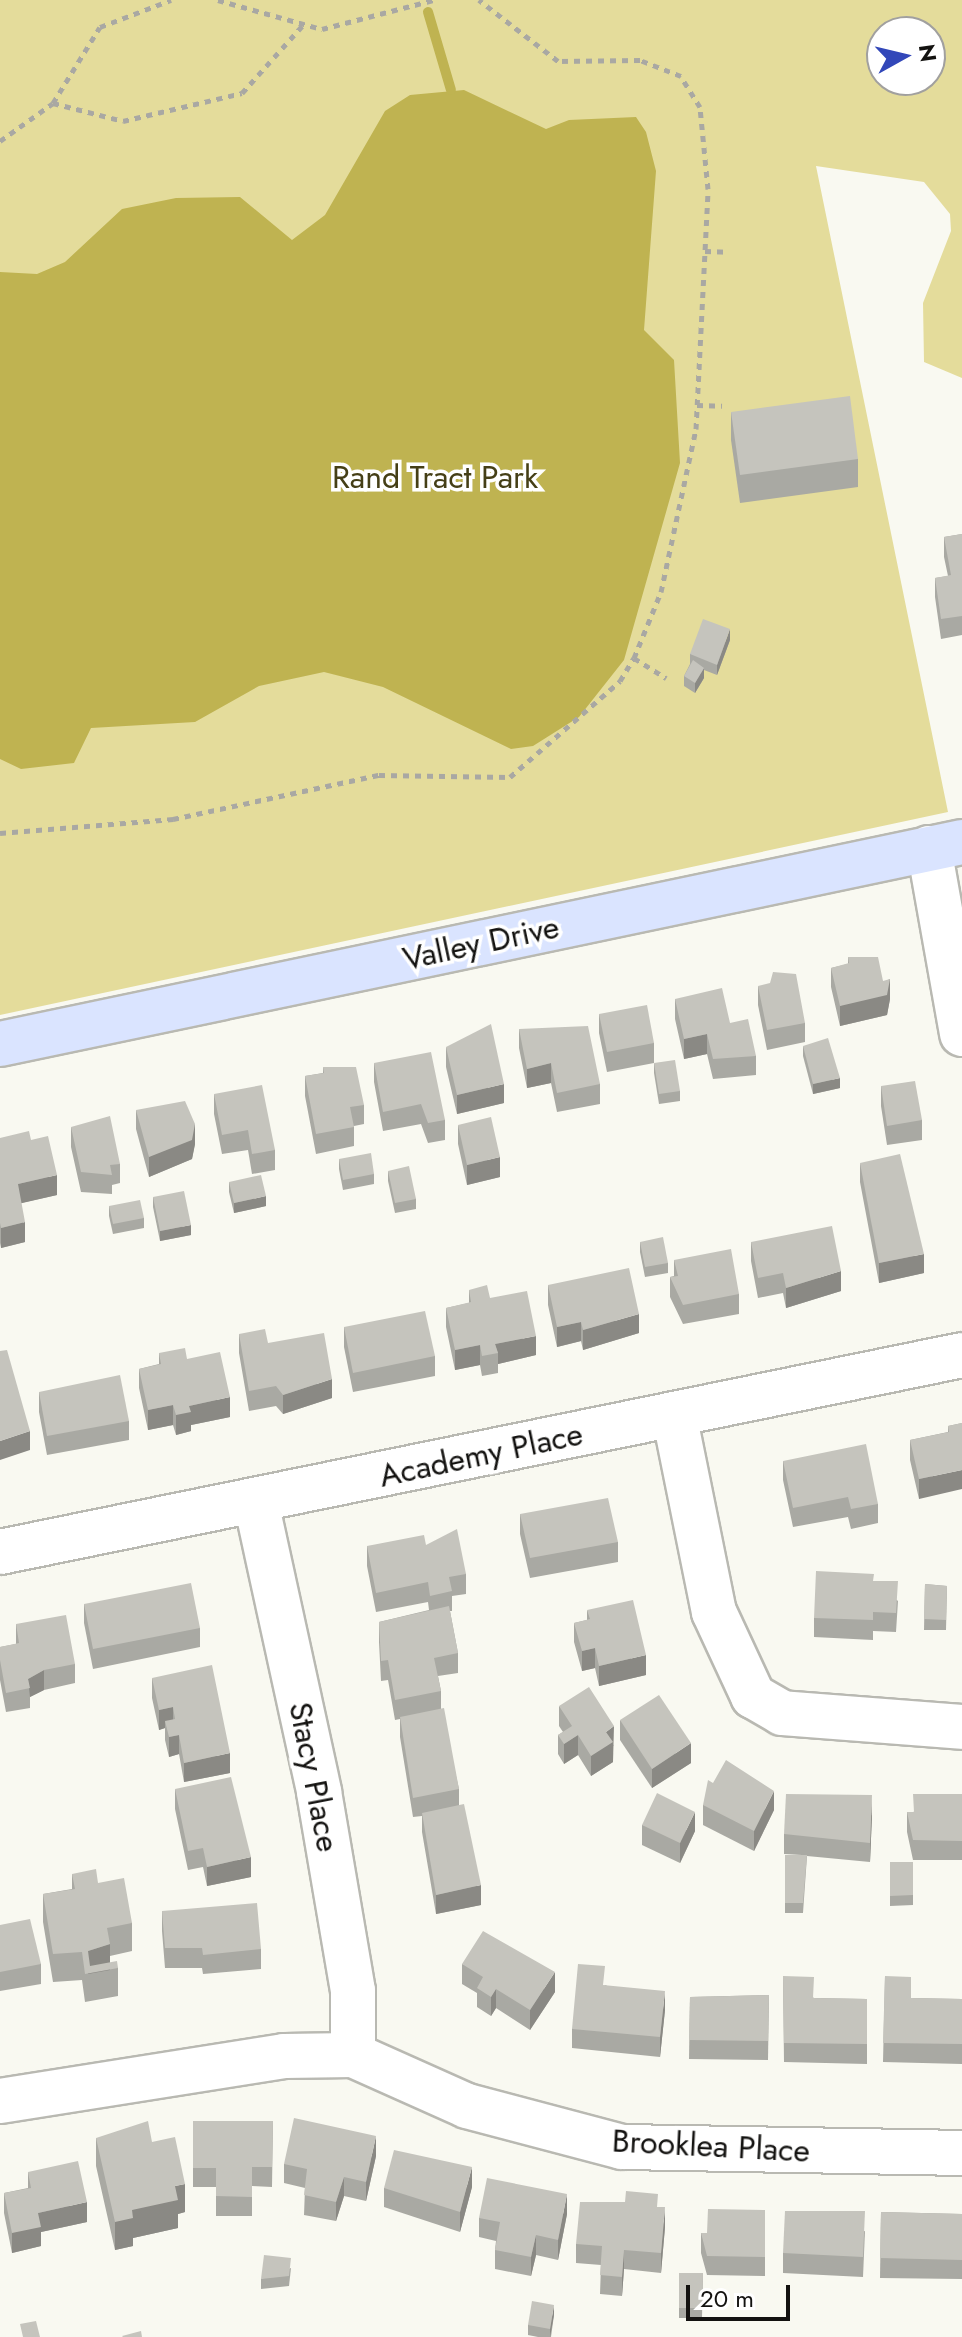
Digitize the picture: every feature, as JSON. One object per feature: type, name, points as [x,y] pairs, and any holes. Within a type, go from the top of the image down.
[{"type":"main road","name":"Valley Drive","points":[[0,1044],[945,845]]},
{"type":"street","points":[[945,845],[962,1034]]},
{"type":"street","name":"Academy Place","points":[[0,1552],[962,1355]]},
{"type":"street","points":[[674,1414],[714,1612],[753,1696],[782,1713],[962,1727]]},
{"type":"street","name":"Stacy Place","points":[[256,1502],[322,1807],[353,1991],[353,2055]]},
{"type":"street","name":"Brooklea Place","points":[[0,2101],[284,2056],[353,2055],[467,2106],[622,2147],[962,2153]]},
{"type":"path","points":[[0,141],[53,103],[100,27],[171,0]]},
{"type":"path","points":[[218,0],[303,25],[352,25],[433,0]]},
{"type":"path","points":[[0,833],[173,819],[379,775],[510,777],[620,681],[634,658],[661,592],[697,405],[705,251],[700,107],[681,76],[623,55],[558,61],[479,0]]},
{"type":"path","points":[[53,103],[123,121],[242,93],[303,25]]},
{"type":"path","points":[[705,251],[728,252]]},
{"type":"path","points":[[697,405],[722,406]]},
{"type":"path","points":[[634,658],[666,678]]},
{"type":"green space","name":"Rand Tract Park","points":[[0,0],[962,0],[962,378],[924,362],[923,303],[951,231],[950,214],[924,182],[816,166],[948,812],[0,1015]]},
{"type":"shaded area","points":[[464,90],[546,129],[569,120],[636,117],[646,132],[656,171],[644,330],[674,360],[680,463],[624,660],[579,717],[533,746],[511,749],[383,687],[324,672],[259,686],[195,722],[91,728],[74,763],[21,769],[0,759],[0,272],[37,274],[65,262],[122,209],[176,198],[240,197],[292,240],[325,215],[385,111],[410,95]]},
{"type":"building","points":[[850,396],[858,459],[740,475],[731,412]]},
{"type":"building","points":[[962,534],[962,616],[941,619],[935,578],[951,575],[944,537]]},
{"type":"building","points":[[703,619],[730,629],[717,665],[690,654]]},
{"type":"building","points":[[693,660],[704,668],[695,683],[684,676]]},
{"type":"building","points":[[848,957],[878,957],[883,981],[890,979],[887,995],[840,1006],[831,968],[849,963]]},
{"type":"building","points":[[773,972],[796,974],[805,1023],[767,1030],[758,986],[770,983]]},
{"type":"building","points":[[722,988],[730,1023],[748,1019],[756,1056],[713,1059],[707,1034],[684,1039],[675,999]]},
{"type":"building","points":[[647,1005],[654,1043],[607,1052],[599,1014]]},
{"type":"building","points":[[491,1024],[504,1084],[457,1095],[446,1047]]},
{"type":"building","points":[[588,1026],[600,1084],[557,1093],[551,1063],[527,1069],[519,1029]]},
{"type":"building","points":[[828,1038],[840,1078],[813,1084],[803,1046]]},
{"type":"building","points":[[431,1052],[445,1120],[428,1123],[421,1104],[383,1112],[374,1063]]},
{"type":"building","points":[[675,1060],[680,1091],[659,1094],[654,1063]]},
{"type":"building","points":[[323,1067],[356,1067],[364,1105],[350,1107],[354,1127],[316,1134],[305,1076],[324,1073]]},
{"type":"building","points":[[915,1081],[922,1120],[887,1126],[881,1086]]},
{"type":"building","points":[[262,1085],[275,1150],[252,1154],[248,1130],[222,1135],[214,1094]]},
{"type":"building","points":[[185,1101],[195,1124],[192,1140],[149,1157],[136,1110]]},
{"type":"building","points":[[110,1116],[120,1164],[110,1165],[112,1175],[81,1172],[71,1127]]},
{"type":"building","points":[[491,1117],[500,1157],[467,1165],[458,1125]]},
{"type":"building","points":[[29,1131],[31,1140],[48,1136],[57,1175],[18,1184],[25,1222],[1,1228],[0,1138]]},
{"type":"building","points":[[371,1153],[374,1174],[343,1180],[339,1159]]},
{"type":"building","points":[[900,1154],[924,1254],[879,1263],[860,1163]]},
{"type":"building","points":[[409,1166],[416,1199],[395,1203],[388,1171]]},
{"type":"building","points":[[261,1175],[266,1196],[234,1203],[229,1182]]},
{"type":"building","points":[[184,1191],[191,1225],[160,1231],[153,1197]]},
{"type":"building","points":[[140,1200],[144,1218],[113,1224],[109,1206]]},
{"type":"building","points":[[832,1226],[841,1271],[786,1288],[783,1273],[758,1278],[751,1242]]},
{"type":"building","points":[[663,1237],[668,1263],[645,1267],[640,1242]]},
{"type":"building","points":[[731,1249],[739,1294],[683,1305],[670,1277],[678,1276],[674,1260]]},
{"type":"building","points":[[629,1268],[639,1314],[583,1330],[581,1322],[557,1327],[548,1285]]},
{"type":"building","points":[[487,1285],[490,1298],[527,1291],[536,1336],[495,1344],[498,1353],[482,1356],[480,1345],[455,1350],[446,1308],[471,1302],[469,1290]]},
{"type":"building","points":[[425,1311],[435,1356],[353,1373],[344,1327]]},
{"type":"building","points":[[265,1329],[268,1343],[324,1333],[332,1379],[283,1395],[276,1386],[249,1391],[239,1334]]},
{"type":"building","points":[[185,1348],[187,1359],[220,1352],[230,1397],[189,1406],[191,1412],[176,1415],[173,1405],[148,1410],[139,1369],[161,1364],[159,1353]]},
{"type":"building","points":[[7,1350],[30,1431],[0,1441],[0,1351]]},
{"type":"building","points":[[120,1375],[129,1421],[47,1436],[39,1392]]},
{"type":"building","points":[[962,1423],[962,1470],[919,1479],[910,1440],[949,1432],[948,1426]]},
{"type":"building","points":[[866,1444],[878,1504],[851,1509],[848,1497],[793,1508],[783,1461]]},
{"type":"building","points":[[608,1498],[618,1542],[530,1558],[520,1514]]},
{"type":"building","points":[[457,1529],[466,1574],[449,1577],[452,1591],[430,1596],[428,1582],[376,1593],[367,1546],[424,1535],[426,1545]]},
{"type":"building","points":[[816,1571],[874,1574],[873,1581],[898,1581],[896,1613],[873,1612],[873,1620],[814,1618]]},
{"type":"building","points":[[191,1583],[200,1628],[93,1649],[84,1604]]},
{"type":"building","points":[[925,1584],[947,1586],[946,1620],[924,1619]]},
{"type":"building","points":[[633,1600],[646,1655],[599,1666],[595,1648],[582,1651],[574,1623],[590,1619],[587,1610]]},
{"type":"building","points":[[449,1606],[458,1653],[434,1658],[441,1691],[395,1700],[388,1660],[381,1661],[379,1622]]},
{"type":"building","points":[[66,1615],[75,1664],[44,1670],[28,1679],[30,1688],[6,1693],[0,1647],[19,1643],[16,1624]]},
{"type":"building","points":[[212,1665],[230,1753],[184,1763],[179,1735],[169,1737],[165,1721],[175,1719],[173,1707],[159,1710],[152,1678]]},
{"type":"building","points":[[589,1687],[614,1726],[606,1732],[613,1742],[591,1756],[578,1735],[564,1744],[558,1735],[572,1726],[559,1706]]},
{"type":"building","points":[[659,1695],[691,1743],[652,1769],[620,1720]]},
{"type":"building","points":[[444,1708],[459,1789],[413,1798],[400,1717]]},
{"type":"building","points":[[726,1760],[774,1791],[754,1831],[703,1805],[708,1780],[713,1783]]},
{"type":"building","points":[[231,1777],[251,1857],[207,1867],[203,1848],[188,1851],[175,1789]]},
{"type":"building","points":[[657,1793],[695,1812],[680,1843],[642,1825]]},
{"type":"building","points":[[786,1794],[872,1795],[870,1843],[784,1834]]},
{"type":"building","points":[[913,1794],[962,1794],[962,1841],[913,1840],[907,1812],[914,1812]]},
{"type":"building","points":[[464,1804],[481,1885],[436,1895],[422,1813]]},
{"type":"building","points":[[785,1855],[807,1855],[803,1903],[785,1903]]},
{"type":"building","points":[[890,1862],[913,1862],[913,1895],[890,1896]]},
{"type":"building","points":[[96,1869],[98,1883],[124,1878],[132,1923],[107,1928],[110,1944],[88,1951],[90,1966],[117,1961],[118,1968],[85,1974],[82,1952],[53,1954],[43,1894],[75,1889],[72,1874]]},
{"type":"building","points":[[257,1903],[261,1949],[203,1955],[202,1948],[165,1948],[162,1911]]},
{"type":"building","points":[[30,1919],[41,1964],[0,1972],[0,1925]]},
{"type":"building","points":[[483,1931],[555,1972],[530,2010],[496,1989],[491,1997],[477,1988],[483,1977],[462,1964]]},
{"type":"building","points":[[578,1964],[605,1966],[603,1985],[665,1991],[660,2037],[572,2029]]},
{"type":"building","points":[[783,1976],[814,1977],[813,1998],[867,1999],[867,2044],[784,2043]]},
{"type":"building","points":[[885,1976],[911,1977],[911,1998],[962,1999],[962,2044],[883,2043]]},
{"type":"building","points":[[769,1995],[768,2041],[689,2040],[690,1997]]},
{"type":"building","points":[[294,2118],[376,2136],[366,2182],[344,2177],[336,2202],[304,2195],[307,2169],[284,2164]]},
{"type":"building","points":[[148,2121],[152,2142],[175,2137],[185,2184],[175,2186],[178,2200],[132,2210],[133,2218],[115,2222],[96,2138]]},
{"type":"building","points":[[193,2121],[273,2121],[272,2167],[252,2167],[252,2197],[216,2196],[216,2168],[193,2168]]},
{"type":"building","points":[[394,2150],[472,2167],[460,2212],[384,2188]]},
{"type":"building","points":[[78,2161],[87,2202],[38,2213],[41,2227],[12,2233],[4,2193],[31,2188],[28,2172]]},
{"type":"building","points":[[487,2178],[567,2194],[558,2240],[536,2235],[531,2257],[495,2250],[500,2222],[479,2218]]},
{"type":"building","points":[[626,2191],[658,2194],[657,2207],[665,2207],[661,2253],[624,2250],[622,2277],[600,2275],[602,2246],[576,2244],[580,2202],[625,2202]]},
{"type":"building","points":[[708,2209],[765,2210],[765,2257],[707,2256],[701,2233],[707,2233]]},
{"type":"building","points":[[785,2211],[865,2211],[863,2257],[783,2253]]},
{"type":"building","points":[[881,2212],[962,2214],[962,2260],[880,2258]]},
{"type":"building","points":[[264,2255],[291,2258],[289,2276],[261,2279]]},
{"type":"building","points":[[679,2273],[703,2273],[702,2308],[679,2308]]},
{"type":"building","points":[[532,2301],[554,2305],[550,2329],[528,2325]]},
{"type":"building","points":[[36,2321],[40,2337],[23,2337],[20,2324]]},
{"type":"building","points":[[141,2331],[142,2337],[122,2336]]},
{"type":"waterway","points":[[428,12],[451,90]]}]
